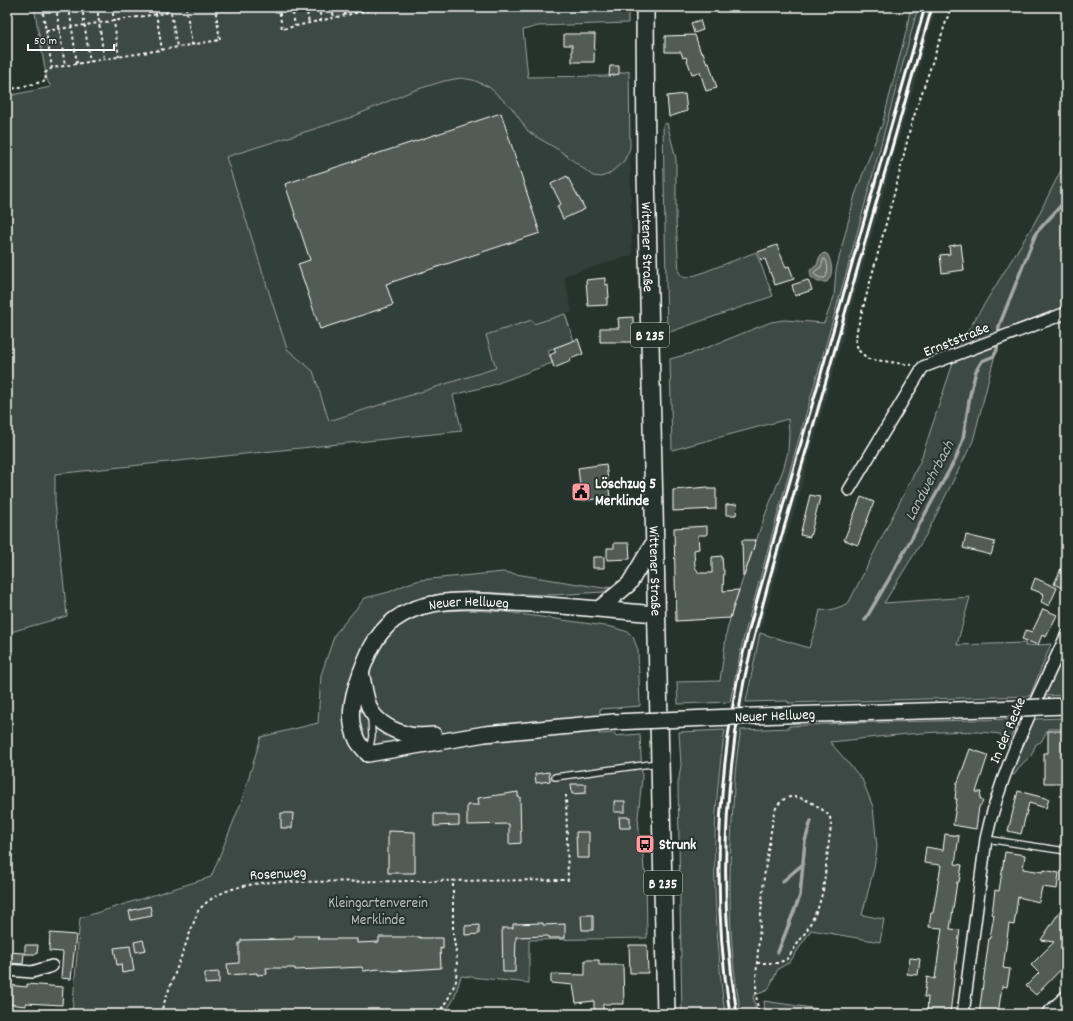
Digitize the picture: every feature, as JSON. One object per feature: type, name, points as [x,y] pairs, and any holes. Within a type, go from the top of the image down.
[{"type":"main road","name":"Wittener Straße","points":[[645,7],[646,173],[666,1014]]},
{"type":"main road","name":"B 235","points":[[600,608],[629,584],[643,563],[654,542]]},
{"type":"main road","name":"Neuer Hellweg","points":[[485,734],[368,754],[357,741],[352,726],[352,697],[369,651],[379,636],[395,620],[416,609],[432,604],[450,601],[600,608],[656,614]]},
{"type":"main road","points":[[361,672],[371,711]]},
{"type":"main road","name":"Neuer Hellweg","points":[[371,711],[382,722],[394,730],[411,736],[485,734],[614,722],[1066,706]]},
{"type":"street","name":"Ernststraße","points":[[848,490],[923,367],[1066,313]]},
{"type":"street","name":"In der Recke","points":[[963,1014],[986,839],[994,806],[1009,761],[1066,636]]},
{"type":"street","points":[[7,970],[32,972],[52,966]]},
{"type":"street","points":[[1047,1014],[1066,996]]},
{"type":"lane","points":[[368,754],[372,736],[371,711]]},
{"type":"lane","points":[[555,776],[660,762]]},
{"type":"lane","points":[[986,839],[1066,851]]},
{"type":"path","points":[[42,7],[52,68]]},
{"type":"path","points":[[56,7],[65,66]]},
{"type":"path","points":[[69,7],[78,64]]},
{"type":"path","points":[[82,7],[90,62]]},
{"type":"path","points":[[97,7],[104,59]]},
{"type":"path","points":[[112,7],[119,57]]},
{"type":"path","points":[[155,7],[162,50]]},
{"type":"path","points":[[170,7],[177,48]]},
{"type":"path","points":[[186,7],[192,45]]},
{"type":"path","points":[[7,90],[46,81],[45,73],[52,68],[220,40],[215,8],[228,7]]},
{"type":"path","points":[[279,7],[282,29],[334,18],[370,8],[383,7]]},
{"type":"path","points":[[292,7],[294,26]]},
{"type":"path","points":[[306,7],[309,23]]},
{"type":"path","points":[[319,7],[321,20]]},
{"type":"path","points":[[332,7],[334,18]]},
{"type":"path","points":[[344,7],[345,15]]},
{"type":"path","points":[[357,7],[358,12]]},
{"type":"path","points":[[923,367],[868,359],[858,350],[856,341],[857,330],[897,183],[911,125],[951,7]]},
{"type":"path","points":[[46,31],[114,22],[171,12]]},
{"type":"path","name":"Rosenweg","points":[[160,1014],[198,911],[205,903],[220,894],[237,887],[256,883],[568,880],[566,795]]},
{"type":"path","points":[[757,963],[778,963],[787,959],[807,930],[818,908],[823,891],[831,825],[830,817],[821,808],[804,799],[793,796],[784,799],[777,805],[774,812],[764,876],[757,963],[756,991],[759,1014]]},
{"type":"path","points":[[438,1014],[448,999],[456,981],[457,960],[453,933],[453,880]]},
{"type":"shaded area","points":[[918,7],[936,7],[760,633],[749,680],[736,764],[731,836],[731,917],[741,1014],[725,1014],[716,923],[715,885],[718,795],[723,740],[734,682],[753,603],[847,270]]},
{"type":"shaded area","points":[[455,78],[473,80],[489,87],[512,108],[528,131],[559,150],[588,173],[624,161],[630,148],[632,255],[564,276],[572,312],[533,324],[532,321],[496,368],[329,421],[313,371],[287,349],[226,157],[351,117],[412,91]]},
{"type":"green space","points":[[34,7],[628,7],[628,23],[538,26],[523,30],[528,77],[609,76],[629,71],[630,148],[624,161],[609,174],[601,177],[593,176],[559,150],[528,131],[512,108],[489,87],[473,80],[461,78],[444,81],[412,91],[352,117],[226,157],[287,349],[313,371],[329,421],[496,368],[486,335],[532,320],[534,324],[565,314],[574,341],[548,350],[552,363],[493,385],[453,395],[462,431],[55,474],[55,502],[67,616],[7,633],[7,96],[51,87],[47,80]]},
{"type":"green space","points":[[908,7],[918,7],[847,270],[743,640],[730,702],[678,704],[677,682],[720,681],[727,630],[765,515],[783,470],[788,452],[789,432],[788,419],[672,450],[670,359],[696,352],[771,322],[784,320],[824,323],[834,297],[836,270],[855,195],[882,125],[907,28],[910,9]]},
{"type":"green space","points":[[667,123],[676,159],[676,219],[679,273],[685,278],[756,252],[773,296],[667,333],[663,125]]},
{"type":"green space","points":[[1066,160],[1066,307],[1000,335],[973,441],[926,535],[884,603],[970,597],[957,645],[1026,643],[1025,646],[1051,644],[1030,696],[788,703],[788,701],[746,702],[760,633],[809,648],[820,610],[835,609],[849,602],[920,462],[959,345],[1035,222]]},
{"type":"green space","name":"Kleingartenverein Merklinde","points":[[503,572],[603,588],[610,587],[604,592],[553,595],[469,592],[433,595],[443,611],[467,610],[506,612],[612,627],[628,632],[633,637],[638,650],[640,706],[600,709],[599,734],[615,733],[615,736],[640,734],[642,778],[638,817],[640,845],[643,856],[644,871],[646,872],[647,938],[529,940],[529,983],[461,976],[454,999],[444,1014],[72,1014],[80,918],[211,877],[241,803],[261,737],[318,723],[321,675],[335,634],[365,598],[389,592],[420,580]]},
{"type":"green space","points":[[1066,646],[1066,695],[1044,696]]},
{"type":"green space","points":[[1066,718],[1066,729],[1048,729],[1041,742],[1036,744],[1031,756],[1022,764],[1014,775],[1011,774],[1034,719]]},
{"type":"green space","points":[[1019,719],[1007,745],[1000,734],[980,732],[937,732],[830,742],[862,779],[873,807],[877,847],[874,868],[862,915],[884,919],[880,942],[811,930],[790,962],[778,969],[768,990],[753,996],[757,1014],[741,1014],[731,937],[730,859],[735,779],[741,730],[789,728],[789,726],[845,723]]},
{"type":"green space","points":[[725,730],[716,813],[715,897],[721,984],[725,1014],[682,1014],[678,784],[681,765],[679,732]]},
{"type":"green space","points":[[764,1001],[839,1012],[852,1014],[765,1014]]},
{"type":"water","points":[[825,253],[828,255],[831,262],[831,275],[827,282],[818,282],[811,277],[810,270],[817,265],[819,258]]},
{"type":"building","points":[[700,20],[703,30],[694,33],[691,23]]},
{"type":"building","points":[[564,34],[595,34],[594,62],[572,62],[572,45],[564,45]]},
{"type":"building","points":[[695,35],[701,53],[703,52],[707,64],[709,63],[717,88],[706,91],[700,72],[692,74],[686,57],[683,58],[681,52],[665,52],[665,36]]},
{"type":"building","points":[[610,66],[619,66],[619,74],[609,76]]},
{"type":"building","points":[[685,94],[687,111],[669,117],[667,96]]},
{"type":"building","points":[[501,113],[540,233],[386,284],[393,305],[320,329],[298,264],[310,260],[285,184]]},
{"type":"building","points":[[567,176],[585,209],[563,219],[557,206],[561,204],[551,184]]},
{"type":"building","points":[[961,244],[964,270],[942,273],[940,255],[950,254],[949,246]]},
{"type":"building","points":[[777,245],[786,267],[789,266],[794,279],[775,285],[765,259],[761,260],[758,252]]},
{"type":"building","points":[[605,278],[605,285],[608,284],[609,298],[607,298],[607,305],[588,306],[586,280]]},
{"type":"building","points":[[808,280],[812,290],[795,296],[792,285]]},
{"type":"building","points":[[633,317],[633,342],[600,342],[600,328],[619,328],[618,318]]},
{"type":"building","points":[[578,339],[583,354],[554,368],[550,355],[556,352],[554,348]]},
{"type":"building","points":[[606,464],[610,497],[582,501],[578,468]]},
{"type":"building","points":[[708,487],[708,489],[716,489],[716,509],[673,511],[673,490]]},
{"type":"building","points":[[810,495],[820,497],[810,537],[800,535]]},
{"type":"building","points":[[861,497],[874,502],[858,545],[844,540]]},
{"type":"building","points":[[737,504],[736,515],[726,515],[726,505]]},
{"type":"building","points":[[707,526],[707,535],[698,535],[699,549],[694,550],[695,567],[699,573],[712,573],[712,557],[722,556],[724,570],[723,591],[739,590],[730,618],[676,621],[674,528]]},
{"type":"building","points":[[966,535],[995,542],[991,555],[963,548]]},
{"type":"building","points":[[742,540],[756,540],[744,576],[743,576]]},
{"type":"building","points":[[614,543],[629,543],[630,559],[607,560],[607,548],[614,548]]},
{"type":"building","points":[[593,557],[604,557],[604,568],[593,568]]},
{"type":"building","points":[[1066,558],[1066,590],[1054,584]]},
{"type":"building","points":[[1035,578],[1057,588],[1049,606],[1041,602],[1044,594],[1031,589]]},
{"type":"building","points":[[1043,609],[1057,615],[1046,637],[1042,635],[1038,645],[1022,639],[1026,630],[1032,632]]},
{"type":"building","points":[[1048,731],[1066,731],[1064,783],[1044,783],[1044,753],[1048,753]]},
{"type":"building","points":[[970,749],[988,755],[976,792],[981,792],[980,798],[983,802],[979,807],[976,829],[953,825],[957,799],[955,799],[957,782]]},
{"type":"building","points":[[549,772],[550,781],[536,783],[535,774]]},
{"type":"building","points":[[571,784],[586,784],[586,793],[572,794]]},
{"type":"building","points":[[1018,791],[1049,799],[1046,808],[1029,803],[1021,834],[1008,831]]},
{"type":"building","points":[[518,792],[518,797],[520,797],[521,843],[509,844],[509,824],[467,825],[467,805],[479,805],[478,798]]},
{"type":"building","points":[[614,801],[625,801],[625,812],[614,812]]},
{"type":"building","points":[[281,813],[293,813],[292,828],[281,828]]},
{"type":"building","points":[[434,814],[459,816],[459,825],[434,826]]},
{"type":"building","points":[[619,817],[630,817],[630,828],[620,828]]},
{"type":"building","points":[[388,831],[415,832],[415,873],[388,873]]},
{"type":"building","points":[[576,832],[589,832],[589,858],[577,858]]},
{"type":"building","points":[[945,834],[959,836],[955,864],[962,865],[959,882],[957,882],[950,929],[960,930],[950,1014],[927,1014],[928,997],[924,997],[927,977],[935,979],[942,928],[929,927],[931,913],[933,913],[941,865],[924,863],[926,847],[943,850]]},
{"type":"building","points":[[1005,852],[1025,855],[1023,869],[1043,872],[1044,870],[1059,873],[1057,889],[1042,887],[1039,902],[1018,897],[1014,925],[1009,924],[1003,968],[1010,969],[1007,987],[1002,986],[998,1014],[979,1014],[989,938],[994,915],[992,914],[995,890],[999,891]]},
{"type":"building","points":[[1066,902],[1066,964],[1036,995],[1026,986],[1039,973],[1031,965],[1054,942],[1041,940]]},
{"type":"building","points":[[150,906],[152,916],[131,920],[129,911]]},
{"type":"building","points":[[581,915],[593,915],[593,930],[582,930]]},
{"type":"building","points":[[543,923],[543,925],[565,924],[565,938],[548,938],[548,936],[516,937],[515,972],[503,972],[502,928],[513,928],[513,924]]},
{"type":"building","points":[[479,925],[479,934],[465,935],[465,926]]},
{"type":"building","points":[[50,933],[76,935],[71,979],[61,978],[63,952],[49,951]]},
{"type":"building","points":[[294,936],[318,936],[319,939],[357,939],[357,943],[379,942],[379,937],[443,938],[443,949],[440,948],[441,968],[394,971],[379,969],[363,971],[362,967],[295,970],[295,968],[266,968],[267,974],[257,975],[257,973],[228,975],[227,964],[239,963],[239,943],[241,943],[241,940],[294,939]]},
{"type":"building","points":[[143,940],[146,950],[136,952],[134,942]]},
{"type":"building","points":[[25,945],[38,945],[37,954],[25,954]]},
{"type":"building","points":[[629,945],[647,945],[648,973],[630,973]]},
{"type":"building","points":[[130,946],[134,971],[122,973],[121,964],[117,965],[114,948]]},
{"type":"building","points":[[7,952],[24,953],[23,964],[7,963]]},
{"type":"building","points":[[910,958],[920,959],[918,975],[907,974]]},
{"type":"building","points":[[585,960],[599,960],[599,965],[623,965],[624,1004],[603,1004],[603,1014],[594,1014],[594,1001],[576,1003],[573,985],[551,983],[551,974],[585,975]]},
{"type":"building","points":[[219,972],[219,983],[205,984],[205,973]]},
{"type":"building","points":[[27,984],[63,987],[62,1005],[26,1003],[26,1006],[7,1004],[7,985],[27,987]]},
{"type":"waterway","name":"Landwehrbach","points":[[865,620],[956,458],[963,439],[970,395],[976,371],[982,361],[994,356],[997,350],[999,326],[1036,233],[1066,200]]},
{"type":"waterway","name":"Landwehrbach","points":[[778,952],[800,896],[805,841],[811,821]]},
{"type":"waterway","points":[[783,881],[803,864]]},
{"type":"railway","points":[[730,1014],[721,935],[719,856],[728,737],[740,666],[782,508],[925,7]]},
{"type":"railway","points":[[737,1014],[728,935],[726,856],[730,777],[744,683],[750,653],[770,577],[932,7]]},
{"type":"place","name":"Löschzug 5 Merklinde","points":[[581,492]]},
{"type":"place","name":"Strunk","points":[[645,844]]}]
